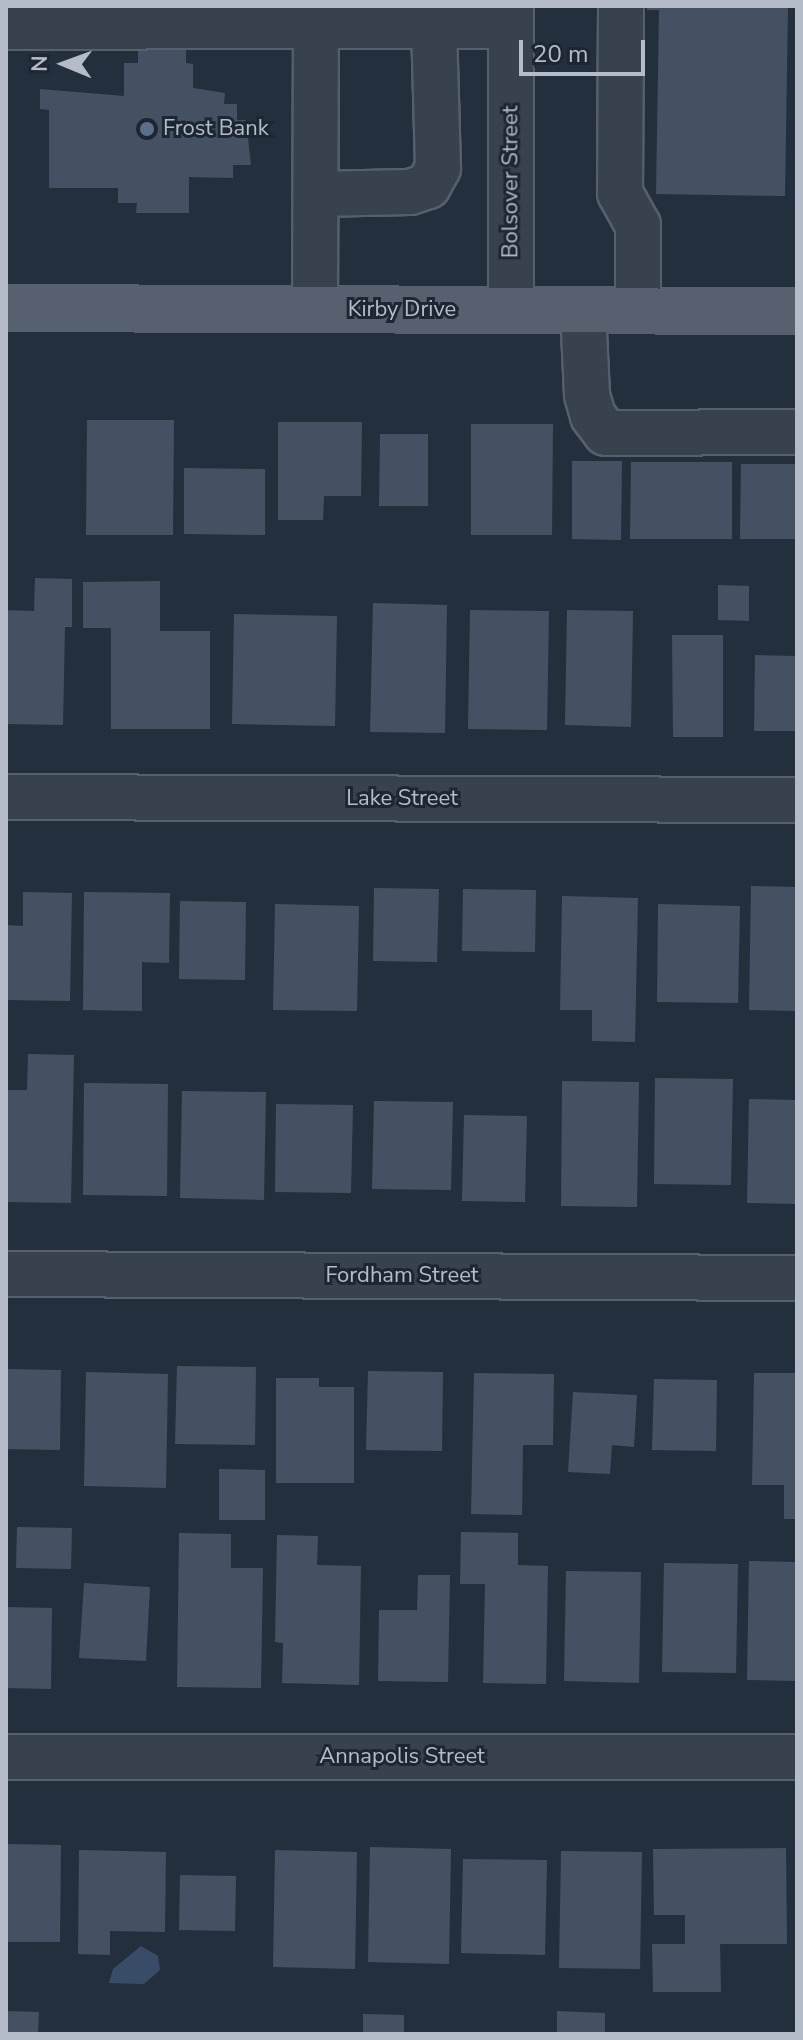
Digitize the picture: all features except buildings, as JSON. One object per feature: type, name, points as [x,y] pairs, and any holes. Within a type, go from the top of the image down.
[{"type":"main road","name":"Kirby Drive","points":[[6,308],[797,311]]},
{"type":"street","points":[[621,6],[620,193],[638,225],[638,310]]},
{"type":"street","points":[[6,27],[434,26],[511,16]]},
{"type":"street","name":"Bolsover Street","points":[[511,16],[511,310]]},
{"type":"street","points":[[315,309],[316,26]]},
{"type":"street","points":[[316,194],[410,192],[428,186],[438,168],[434,26]]},
{"type":"street","points":[[583,310],[587,395],[593,416],[606,433],[797,432]]},
{"type":"street","name":"Lake Street","points":[[6,797],[797,800]]},
{"type":"street","name":"Fordham Street","points":[[6,1274],[797,1278]]},
{"type":"street","name":"Annapolis Street","points":[[6,1757],[797,1757]]},
{"type":"water","points":[[141,1946],[158,1956],[160,1970],[144,1984],[109,1983],[113,1969]]},
{"type":"place","name":"Frost Bank","points":[[147,129]]}]
